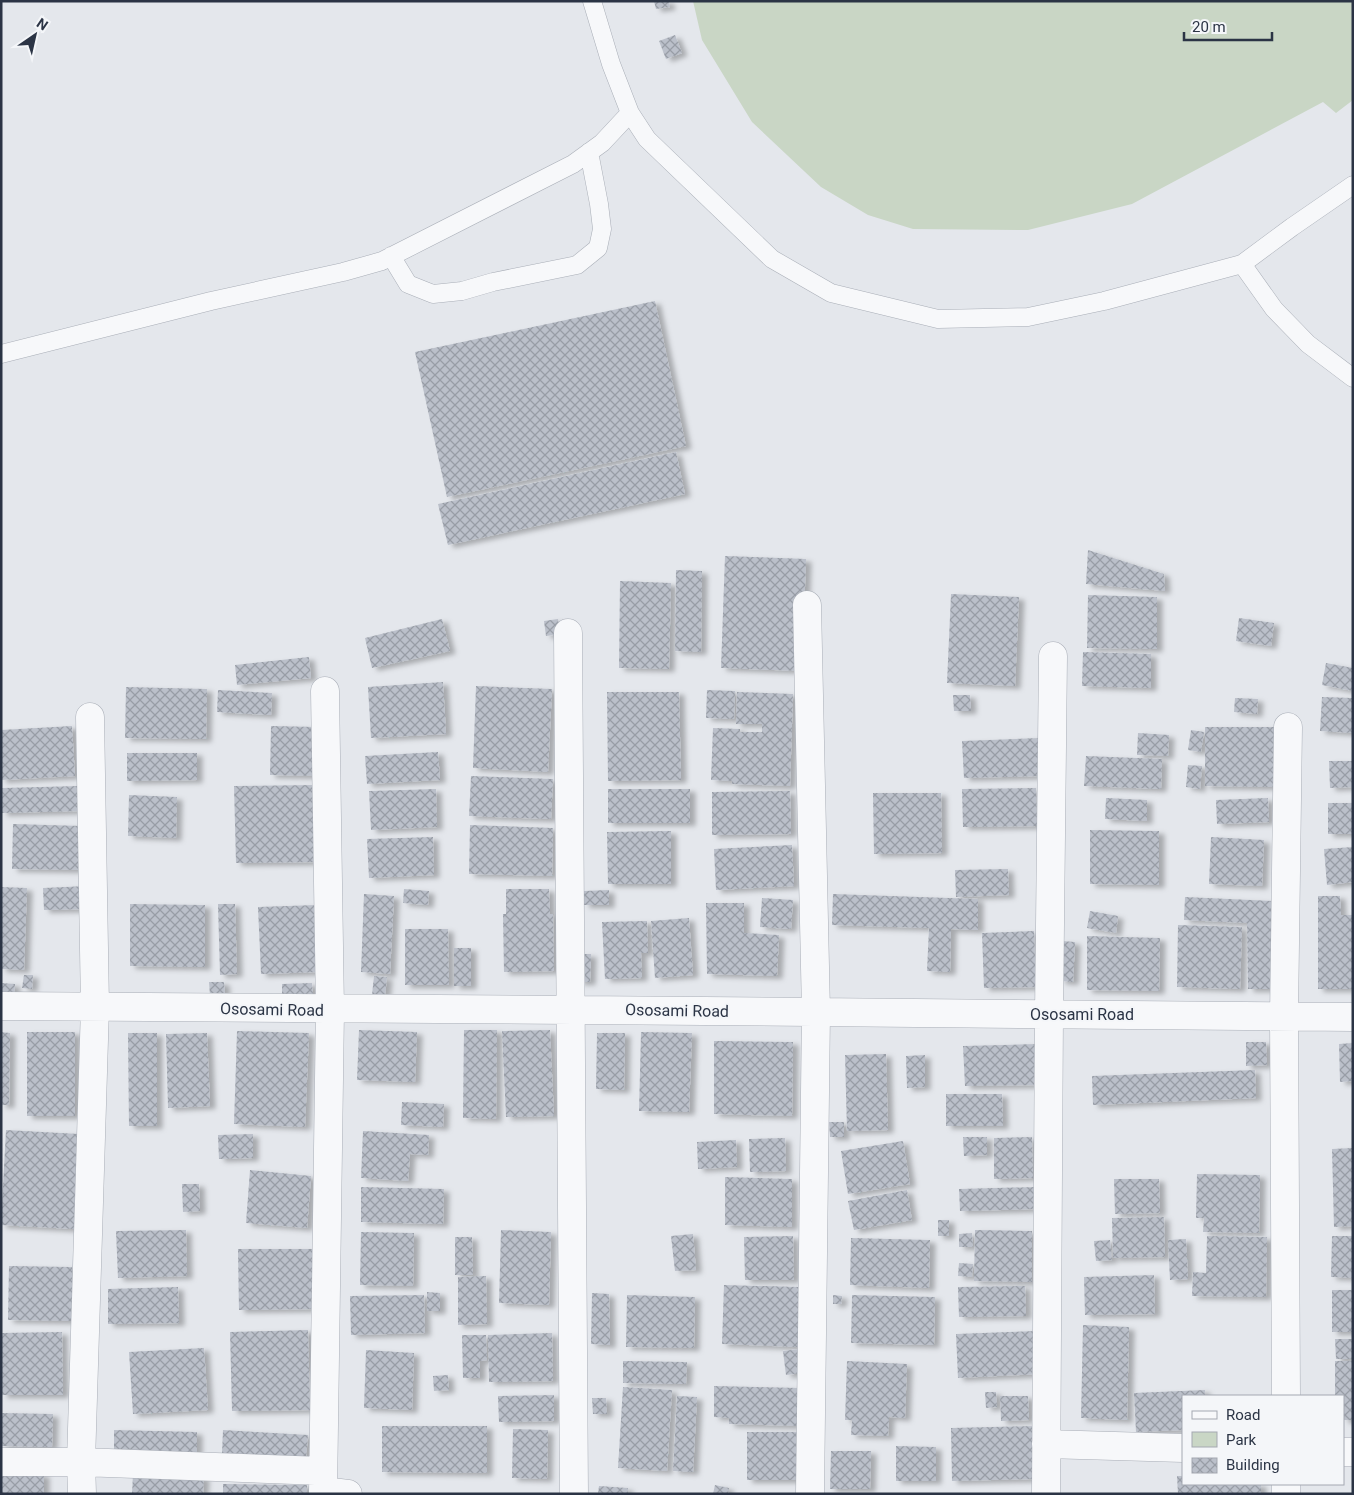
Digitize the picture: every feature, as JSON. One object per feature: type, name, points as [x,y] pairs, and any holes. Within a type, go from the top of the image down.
[{"type":"street","points":[[807,605],[816,1012],[810,1494]]},
{"type":"street","points":[[568,633],[574,1494]]},
{"type":"street","points":[[1046,1494],[1053,656]]},
{"type":"street","points":[[1,1462],[81,1462],[329,1487],[330,1010],[325,691]]},
{"type":"street","points":[[82,1494],[81,1462],[95,1007],[90,716]]},
{"type":"street","points":[[1286,1395],[1284,1016],[1288,727]]},
{"type":"street","name":"Ososami Road","points":[[1,1006],[330,1010],[570,1009],[1353,1017]]},
{"type":"street","points":[[1046,1444],[1182,1448]]},
{"type":"lane","points":[[592,1],[611,64],[630,113],[647,139],[772,259],[831,293],[938,319],[1028,317],[1104,301],[1242,264],[1353,185]]},
{"type":"lane","points":[[1,354],[211,301],[343,272],[382,261],[573,164],[602,143],[630,113]]},
{"type":"lane","points":[[391,256],[408,284],[433,294],[462,291],[493,282],[577,265],[598,248],[602,229],[589,152]]},
{"type":"lane","points":[[1242,264],[1274,308],[1308,344],[1353,378]]},
{"type":"green space","points":[[693,1],[1353,1],[1353,100],[1336,113],[1323,102],[1132,204],[1028,230],[913,229],[868,215],[821,187],[752,122],[702,40]]},
{"type":"building","points":[[654,1],[669,1],[670,7],[656,9]]},
{"type":"building","points":[[675,35],[682,53],[666,59],[659,41]]},
{"type":"building","points":[[655,301],[686,446],[447,497],[415,352]]},
{"type":"building","points":[[676,452],[685,494],[448,545],[438,504]]},
{"type":"building","points":[[1088,550],[1164,574],[1165,591],[1086,584]]},
{"type":"building","points":[[725,556],[806,559],[802,671],[721,668]]},
{"type":"building","points":[[676,570],[702,571],[701,652],[675,651]]},
{"type":"building","points":[[620,581],[671,583],[669,669],[619,668]]},
{"type":"building","points":[[951,594],[1019,597],[1015,686],[947,683]]},
{"type":"building","points":[[1088,595],[1157,597],[1157,649],[1087,648]]},
{"type":"building","points":[[1239,618],[1274,623],[1271,646],[1236,641]]},
{"type":"building","points":[[442,619],[450,651],[372,668],[365,638]]},
{"type":"building","points":[[558,619],[560,634],[546,636],[544,621]]},
{"type":"building","points":[[1083,652],[1151,654],[1151,688],[1082,686]]},
{"type":"building","points":[[309,657],[311,678],[237,685],[235,665]]},
{"type":"building","points":[[1326,663],[1353,668],[1353,691],[1322,685]]},
{"type":"building","points":[[443,682],[446,734],[371,738],[368,687]]},
{"type":"building","points":[[476,686],[552,689],[548,772],[473,768]]},
{"type":"building","points":[[126,687],[207,689],[206,739],[125,738]]},
{"type":"building","points":[[218,690],[272,693],[271,715],[217,712]]},
{"type":"building","points":[[707,690],[735,691],[734,719],[706,718]]},
{"type":"building","points":[[607,692],[679,692],[681,780],[608,781]]},
{"type":"building","points":[[737,692],[793,694],[790,786],[732,784],[732,781],[711,780],[713,728],[740,729],[740,732],[762,732],[762,724],[736,724]]},
{"type":"building","points":[[953,695],[970,695],[971,711],[954,711]]},
{"type":"building","points":[[1322,697],[1353,698],[1353,733],[1320,731]]},
{"type":"building","points":[[1235,698],[1258,699],[1257,714],[1234,712]]},
{"type":"building","points":[[72,726],[75,776],[1,780],[1,730]]},
{"type":"building","points":[[271,726],[318,727],[317,776],[270,775]]},
{"type":"building","points":[[1205,727],[1277,727],[1277,787],[1205,786]]},
{"type":"building","points":[[1191,730],[1204,732],[1201,752],[1188,750]]},
{"type":"building","points":[[1138,733],[1169,735],[1168,756],[1137,755]]},
{"type":"building","points":[[1039,738],[1041,776],[964,778],[962,741]]},
{"type":"building","points":[[438,752],[440,780],[367,784],[365,756]]},
{"type":"building","points":[[127,753],[197,753],[197,780],[127,781]]},
{"type":"building","points":[[1086,756],[1162,759],[1161,789],[1084,786]]},
{"type":"building","points":[[1329,761],[1353,761],[1353,787],[1330,788]]},
{"type":"building","points":[[1188,765],[1202,766],[1200,789],[1186,787]]},
{"type":"building","points":[[471,776],[553,779],[551,819],[469,816]]},
{"type":"building","points":[[314,785],[316,862],[236,863],[234,786]]},
{"type":"building","points":[[79,786],[80,811],[2,813],[2,788]]},
{"type":"building","points":[[1036,788],[1037,826],[963,827],[962,789]]},
{"type":"building","points":[[436,789],[437,827],[371,830],[369,791]]},
{"type":"building","points":[[608,789],[690,789],[690,823],[608,823]]},
{"type":"building","points":[[790,791],[791,834],[712,835],[712,792]]},
{"type":"building","points":[[873,793],[941,793],[942,853],[874,854]]},
{"type":"building","points":[[129,795],[177,797],[176,838],[128,836]]},
{"type":"building","points":[[1106,798],[1147,800],[1147,821],[1105,819]]},
{"type":"building","points":[[1268,798],[1269,822],[1217,824],[1216,800]]},
{"type":"building","points":[[1328,803],[1353,803],[1353,834],[1328,834]]},
{"type":"building","points":[[13,824],[83,826],[82,870],[12,869]]},
{"type":"building","points":[[470,825],[553,828],[552,876],[469,874]]},
{"type":"building","points":[[1090,830],[1159,831],[1159,885],[1090,884]]},
{"type":"building","points":[[671,831],[671,884],[608,884],[607,832]]},
{"type":"building","points":[[433,837],[434,875],[369,878],[367,839]]},
{"type":"building","points":[[1211,837],[1264,840],[1262,886],[1209,884]]},
{"type":"building","points":[[792,845],[794,886],[716,890],[714,849]]},
{"type":"building","points":[[1353,847],[1353,882],[1327,885],[1324,849]]},
{"type":"building","points":[[1008,869],[1009,895],[956,897],[955,870]]},
{"type":"building","points":[[87,886],[88,909],[44,910],[43,888]]},
{"type":"building","points":[[1,887],[27,888],[24,970],[1,969]]},
{"type":"building","points":[[404,889],[429,891],[428,905],[403,903]]},
{"type":"building","points":[[506,889],[549,889],[550,914],[553,914],[554,971],[504,972],[503,914],[506,914]]},
{"type":"building","points":[[609,890],[609,905],[584,905],[584,891]]},
{"type":"building","points":[[364,894],[394,896],[390,974],[361,972]]},
{"type":"building","points":[[833,894],[978,899],[978,930],[951,929],[950,972],[927,971],[929,928],[832,925]]},
{"type":"building","points":[[1318,896],[1340,896],[1341,915],[1353,915],[1353,989],[1318,989]]},
{"type":"building","points":[[1185,897],[1273,901],[1274,989],[1248,989],[1247,923],[1184,920]]},
{"type":"building","points":[[762,898],[793,900],[791,929],[760,927]]},
{"type":"building","points":[[706,903],[744,903],[744,933],[779,935],[777,976],[707,974]]},
{"type":"building","points":[[130,904],[205,905],[205,967],[130,966]]},
{"type":"building","points":[[218,904],[235,904],[237,974],[220,975]]},
{"type":"building","points":[[316,905],[318,972],[261,974],[258,907]]},
{"type":"building","points":[[1090,911],[1118,916],[1116,933],[1087,928]]},
{"type":"building","points":[[689,918],[693,975],[655,978],[651,921]]},
{"type":"building","points":[[647,921],[648,953],[641,953],[642,978],[605,979],[602,922]]},
{"type":"building","points":[[1178,925],[1242,927],[1240,989],[1177,987]]},
{"type":"building","points":[[405,929],[448,929],[449,985],[405,985]]},
{"type":"building","points":[[1034,931],[1036,987],[984,988],[982,933]]},
{"type":"building","points":[[1087,936],[1160,938],[1159,991],[1087,990]]},
{"type":"building","points":[[1062,941],[1075,942],[1073,982],[1060,981]]},
{"type":"building","points":[[454,948],[471,948],[471,986],[454,986]]},
{"type":"building","points":[[578,954],[591,954],[590,982],[578,982]]},
{"type":"building","points":[[24,975],[33,975],[32,989],[22,988]]},
{"type":"building","points":[[374,976],[387,977],[385,996],[372,995]]},
{"type":"building","points":[[209,982],[224,982],[225,994],[210,995]]},
{"type":"building","points":[[1,983],[15,984],[14,995],[1,995]]},
{"type":"building","points":[[312,983],[313,995],[282,995],[282,984]]},
{"type":"building","points":[[359,1030],[417,1032],[415,1082],[357,1080]]},
{"type":"building","points":[[464,1030],[497,1030],[496,1119],[463,1118]]},
{"type":"building","points":[[550,1030],[554,1116],[506,1117],[502,1031]]},
{"type":"building","points":[[237,1031],[309,1033],[305,1127],[234,1124]]},
{"type":"building","points":[[1,1032],[10,1033],[9,1105],[1,1105]]},
{"type":"building","points":[[27,1032],[75,1032],[75,1116],[27,1116]]},
{"type":"building","points":[[641,1032],[692,1033],[689,1112],[639,1111]]},
{"type":"building","points":[[128,1033],[157,1033],[157,1126],[129,1126]]},
{"type":"building","points":[[207,1033],[210,1106],[168,1108],[166,1034]]},
{"type":"building","points":[[597,1033],[625,1033],[624,1090],[596,1089]]},
{"type":"building","points":[[714,1041],[793,1042],[792,1116],[714,1114]]},
{"type":"building","points":[[1246,1042],[1266,1042],[1267,1065],[1246,1066]]},
{"type":"building","points":[[1353,1043],[1353,1081],[1340,1082],[1339,1044]]},
{"type":"building","points":[[1037,1044],[1038,1085],[965,1086],[963,1046]]},
{"type":"building","points":[[886,1054],[888,1130],[847,1131],[845,1055]]},
{"type":"building","points":[[925,1055],[925,1087],[907,1088],[906,1056]]},
{"type":"building","points":[[1255,1070],[1256,1098],[1093,1105],[1092,1076]]},
{"type":"building","points":[[946,1094],[1002,1094],[1003,1126],[946,1126]]},
{"type":"building","points":[[402,1102],[444,1104],[443,1127],[401,1125]]},
{"type":"building","points":[[829,1122],[844,1122],[844,1137],[830,1137]]},
{"type":"building","points":[[6,1130],[79,1134],[74,1229],[1,1225]]},
{"type":"building","points":[[363,1131],[429,1135],[428,1155],[410,1154],[408,1181],[361,1178]]},
{"type":"building","points":[[253,1134],[253,1158],[219,1159],[218,1135]]},
{"type":"building","points":[[963,1137],[987,1137],[987,1155],[964,1156]]},
{"type":"building","points":[[1032,1137],[1033,1178],[994,1179],[994,1138]]},
{"type":"building","points":[[785,1138],[786,1171],[750,1172],[749,1139]]},
{"type":"building","points":[[736,1140],[737,1167],[698,1169],[697,1142]]},
{"type":"building","points":[[903,1141],[910,1184],[848,1194],[841,1151]]},
{"type":"building","points":[[1353,1148],[1353,1226],[1334,1227],[1332,1149]]},
{"type":"building","points":[[250,1170],[311,1176],[307,1228],[246,1223]]},
{"type":"building","points":[[1197,1174],[1260,1175],[1259,1233],[1203,1232],[1204,1218],[1196,1218]]},
{"type":"building","points":[[725,1177],[792,1179],[792,1227],[725,1225]]},
{"type":"building","points":[[1114,1179],[1159,1179],[1160,1213],[1115,1214]]},
{"type":"building","points":[[182,1184],[199,1184],[200,1211],[183,1212]]},
{"type":"building","points":[[361,1187],[444,1189],[443,1224],[361,1222]]},
{"type":"building","points":[[1036,1187],[1037,1209],[960,1211],[959,1189]]},
{"type":"building","points":[[907,1190],[912,1220],[854,1230],[848,1201]]},
{"type":"building","points":[[1164,1217],[1165,1257],[1113,1258],[1112,1218]]},
{"type":"building","points":[[938,1220],[949,1220],[949,1236],[938,1236]]},
{"type":"building","points":[[186,1230],[187,1276],[118,1278],[116,1231]]},
{"type":"building","points":[[501,1230],[551,1232],[549,1305],[499,1303]]},
{"type":"building","points":[[975,1230],[1032,1231],[1032,1282],[974,1281]]},
{"type":"building","points":[[361,1232],[414,1233],[413,1286],[360,1285]]},
{"type":"building","points":[[972,1233],[973,1247],[959,1247],[959,1234]]},
{"type":"building","points":[[693,1234],[696,1270],[675,1271],[671,1236]]},
{"type":"building","points":[[793,1236],[794,1280],[745,1280],[744,1237]]},
{"type":"building","points":[[1207,1236],[1267,1237],[1266,1297],[1192,1296],[1193,1272],[1206,1273]]},
{"type":"building","points":[[1332,1236],[1353,1236],[1353,1278],[1331,1277]]},
{"type":"building","points":[[455,1237],[472,1237],[473,1275],[455,1275]]},
{"type":"building","points":[[851,1238],[930,1240],[929,1288],[850,1285]]},
{"type":"building","points":[[1186,1239],[1188,1279],[1170,1280],[1168,1240]]},
{"type":"building","points":[[1110,1240],[1112,1260],[1096,1261],[1094,1241]]},
{"type":"building","points":[[238,1249],[314,1249],[314,1309],[239,1310]]},
{"type":"building","points":[[959,1263],[973,1264],[972,1277],[958,1276]]},
{"type":"building","points":[[9,1266],[72,1267],[72,1321],[8,1320]]},
{"type":"building","points":[[1154,1275],[1155,1314],[1085,1315],[1084,1277]]},
{"type":"building","points":[[486,1276],[487,1324],[458,1325],[458,1277]]},
{"type":"building","points":[[724,1285],[800,1287],[798,1347],[722,1344]]},
{"type":"building","points":[[1025,1286],[1026,1316],[959,1317],[958,1287]]},
{"type":"building","points":[[178,1287],[179,1323],[108,1324],[108,1289]]},
{"type":"building","points":[[1332,1290],[1353,1290],[1353,1332],[1332,1332]]},
{"type":"building","points":[[427,1292],[440,1293],[440,1311],[427,1311]]},
{"type":"building","points":[[592,1293],[609,1294],[610,1345],[591,1344]]},
{"type":"building","points":[[424,1295],[425,1333],[351,1335],[350,1296]]},
{"type":"building","points":[[627,1295],[695,1297],[694,1348],[626,1347]]},
{"type":"building","points":[[833,1295],[842,1296],[841,1304],[833,1304]]},
{"type":"building","points":[[852,1295],[935,1297],[934,1345],[851,1343]]},
{"type":"building","points":[[1083,1325],[1129,1327],[1127,1420],[1081,1418]]},
{"type":"building","points":[[308,1330],[310,1410],[232,1411],[230,1332]]},
{"type":"building","points":[[1037,1331],[1039,1374],[958,1378],[956,1334]]},
{"type":"building","points":[[62,1332],[63,1395],[2,1395],[1,1333]]},
{"type":"building","points":[[552,1333],[553,1381],[489,1382],[488,1335]]},
{"type":"building","points":[[462,1335],[486,1335],[487,1360],[480,1361],[480,1378],[463,1378]]},
{"type":"building","points":[[1335,1339],[1353,1339],[1353,1359],[1336,1359]]},
{"type":"building","points":[[204,1348],[208,1410],[133,1414],[129,1352]]},
{"type":"building","points":[[800,1349],[803,1373],[786,1375],[783,1351]]},
{"type":"building","points":[[366,1350],[414,1353],[412,1410],[364,1408]]},
{"type":"building","points":[[623,1361],[687,1362],[686,1384],[623,1383]]},
{"type":"building","points":[[847,1361],[907,1364],[905,1418],[889,1417],[888,1436],[851,1435],[852,1420],[845,1420]]},
{"type":"building","points":[[1335,1361],[1353,1361],[1353,1420],[1344,1420],[1344,1395],[1335,1395]]},
{"type":"building","points":[[448,1375],[449,1390],[434,1391],[433,1376]]},
{"type":"building","points":[[714,1386],[800,1388],[800,1426],[729,1424],[729,1418],[714,1417]]},
{"type":"building","points":[[623,1387],[672,1390],[667,1471],[618,1468]]},
{"type":"building","points":[[1205,1390],[1205,1395],[1182,1395],[1182,1430],[1136,1432],[1134,1393]]},
{"type":"building","points":[[985,1392],[996,1392],[997,1407],[986,1408]]},
{"type":"building","points":[[554,1395],[554,1421],[499,1422],[498,1396]]},
{"type":"building","points":[[677,1396],[697,1397],[693,1472],[673,1471]]},
{"type":"building","points":[[1000,1396],[1028,1396],[1029,1420],[1001,1421]]},
{"type":"building","points":[[592,1398],[606,1398],[607,1414],[593,1414]]},
{"type":"building","points":[[1,1413],[53,1414],[52,1447],[1,1446]]},
{"type":"building","points":[[382,1426],[487,1426],[487,1473],[382,1472]]},
{"type":"building","points":[[1037,1426],[1038,1479],[952,1481],[951,1428]]},
{"type":"building","points":[[513,1429],[548,1430],[547,1479],[512,1478]]},
{"type":"building","points":[[114,1430],[197,1432],[197,1456],[114,1455]]},
{"type":"building","points":[[223,1430],[308,1435],[306,1458],[222,1453]]},
{"type":"building","points":[[747,1432],[797,1432],[797,1480],[747,1480]]},
{"type":"building","points":[[896,1446],[936,1447],[936,1481],[896,1481]]},
{"type":"building","points":[[831,1451],[871,1451],[870,1489],[830,1489]]},
{"type":"building","points":[[1,1472],[44,1474],[44,1494],[1,1494]]},
{"type":"building","points":[[133,1474],[204,1476],[203,1494],[132,1494]]},
{"type":"building","points":[[1177,1476],[1182,1476],[1182,1485],[1261,1485],[1261,1494],[1178,1494]]},
{"type":"building","points":[[223,1484],[307,1485],[307,1494],[223,1494]]},
{"type":"building","points":[[715,1485],[729,1488],[728,1494],[713,1494]]},
{"type":"building","points":[[599,1486],[628,1488],[628,1494],[598,1494]]}]
